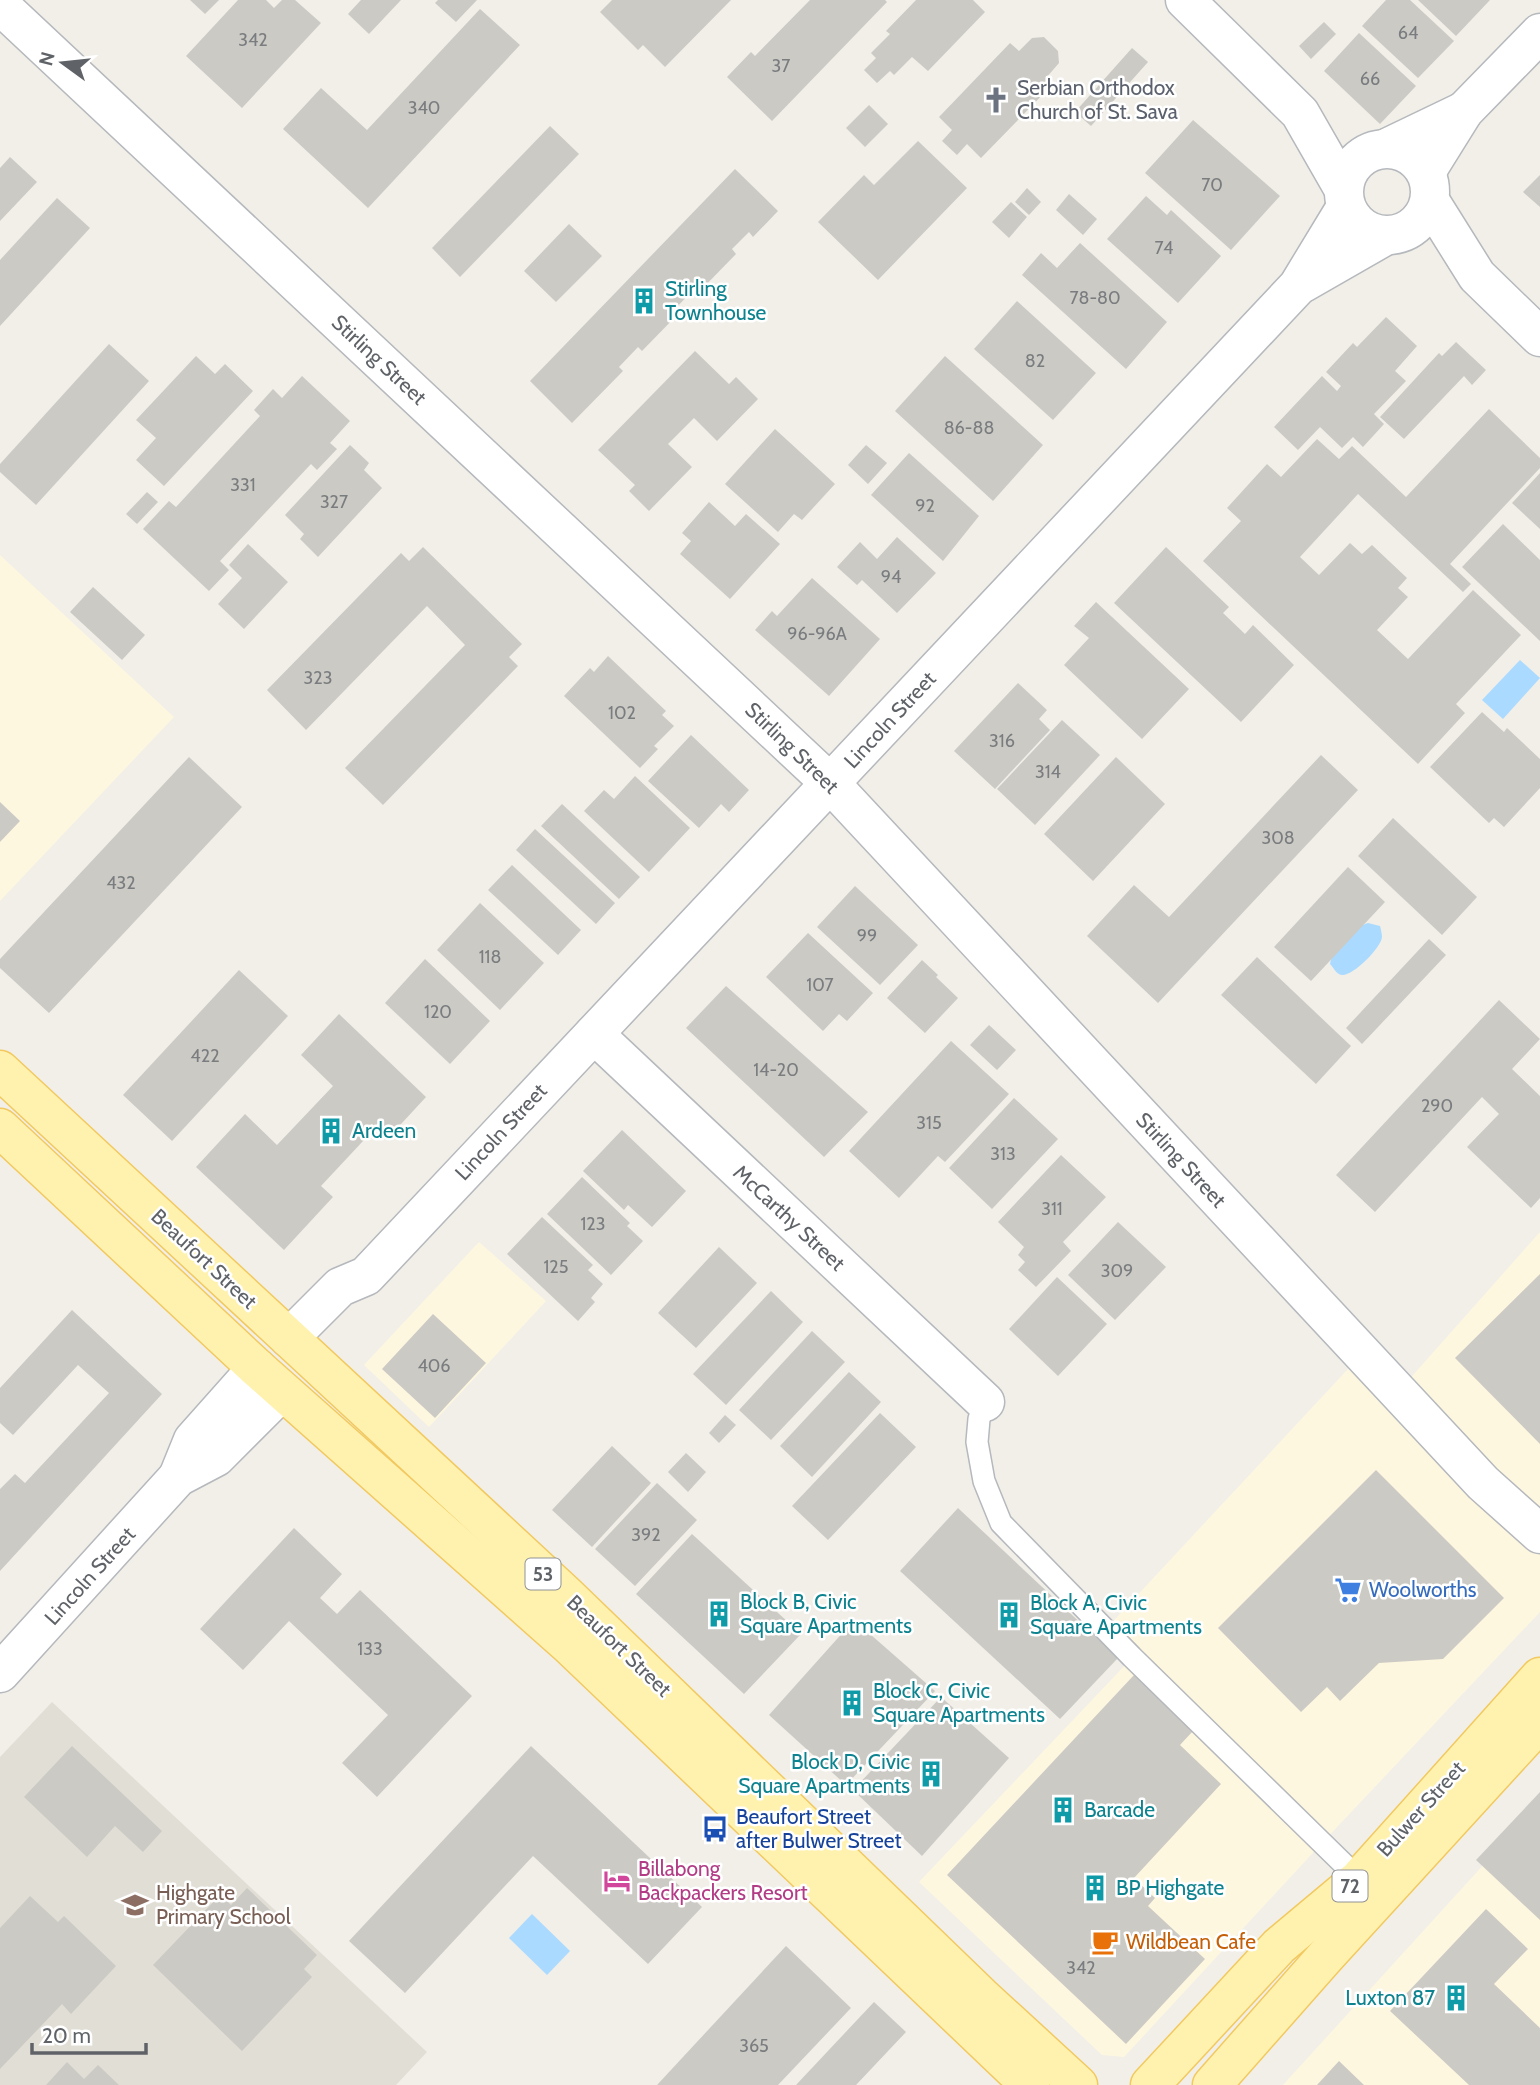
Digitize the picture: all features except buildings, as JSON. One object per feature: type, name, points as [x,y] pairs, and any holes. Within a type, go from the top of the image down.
[{"type":"main road","name":"Beaufort Street","points":[[0,1070],[566,1595],[981,1996],[1078,2085]]},
{"type":"main road","name":"Beaufort Street","points":[[0,1128],[269,1380],[569,1645],[1030,2085]]},
{"type":"main road","name":"Bulwer Street","points":[[1150,2085],[1279,1946],[1359,1879],[1540,1678]]},
{"type":"main road","name":"Bulwer Street","points":[[1212,2085],[1326,1955],[1540,1722]]},
{"type":"street","points":[[1185,0],[1300,113],[1354,220],[1370,232],[1390,235],[1477,276]]},
{"type":"street","name":"Stirling Street","points":[[0,5],[830,783],[1483,1483],[1540,1534]]},
{"type":"street","points":[[1390,235],[1408,230],[1421,220],[1428,186],[1464,111],[1540,33]]},
{"type":"street","points":[[1345,198],[1347,173],[1356,161],[1368,152],[1385,148],[1464,111]]},
{"type":"street","points":[[1300,113],[1385,148],[1404,150],[1418,160],[1428,186],[1477,276],[1540,338]]},
{"type":"street","name":"Lincoln Street","points":[[299,1347],[340,1287],[366,1276],[1298,285],[1345,198]]},
{"type":"street","name":"Lincoln Street","points":[[1298,285],[1390,235]]},
{"type":"street","name":"McCarthy Street","points":[[594,1034],[985,1402]]},
{"type":"street","name":"Lincoln Street","points":[[0,1673],[178,1477],[216,1457],[269,1380]]},
{"type":"lane","points":[[985,1402],[979,1419],[977,1442],[984,1481],[1000,1523],[1132,1657],[1359,1879]]},
{"type":"shaded area","points":[[0,555],[174,717],[0,901]]},
{"type":"shaded area","points":[[1540,1232],[1540,1612],[1124,2057],[1102,2055],[919,1882],[1132,1658],[1105,1630],[1362,1354],[1398,1392]]},
{"type":"shaded area","points":[[479,1242],[546,1301],[429,1427],[364,1365]]},
{"type":"shaded area","name":"Highgate Primary School","points":[[52,1702],[427,2052],[396,2085],[0,2085],[0,1757]]},
{"type":"shaded area","points":[[1540,1801],[1540,2085],[1283,2085],[1477,1872]]},
{"type":"water","points":[[1520,660],[1540,678],[1503,719],[1482,700]]},
{"type":"water","points":[[1368,923],[1380,926],[1380,942],[1372,954],[1353,971],[1342,975],[1338,973],[1330,964],[1339,945],[1350,934]]},
{"type":"water","points":[[532,1914],[570,1951],[547,1975],[509,1938]]},
{"type":"place","name":"Serbian Orthodox Church of St. Sava","points":[[996,100]]},
{"type":"place","name":"Stirling Townhouse","points":[[644,301]]},
{"type":"place","name":"Ardeen","points":[[331,1131]]},
{"type":"place","name":"Woolworths","points":[[1348,1590]]},
{"type":"place","name":"Block B, Civic Square Apartments","points":[[719,1614]]},
{"type":"place","name":"Block A, Civic Square Apartments","points":[[1009,1615]]},
{"type":"place","name":"Block C, Civic Square Apartments","points":[[852,1703]]},
{"type":"place","name":"Block D, Civic Square Apartments","points":[[931,1774]]},
{"type":"place","name":"Barcade","points":[[1063,1810]]},
{"type":"place","name":"Beaufort Street after Bulwer Street","points":[[715,1829]]},
{"type":"place","name":"Billabong Backpackers Resort","points":[[617,1881]]},
{"type":"place","name":"BP Highgate","points":[[1095,1888]]},
{"type":"place","name":"Highgate Primary School","points":[[135,1905]]},
{"type":"place","name":"Wildbean Cafe","points":[[1105,1942]]},
{"type":"place","name":"Luxton 87","points":[[1456,1998]]}]
